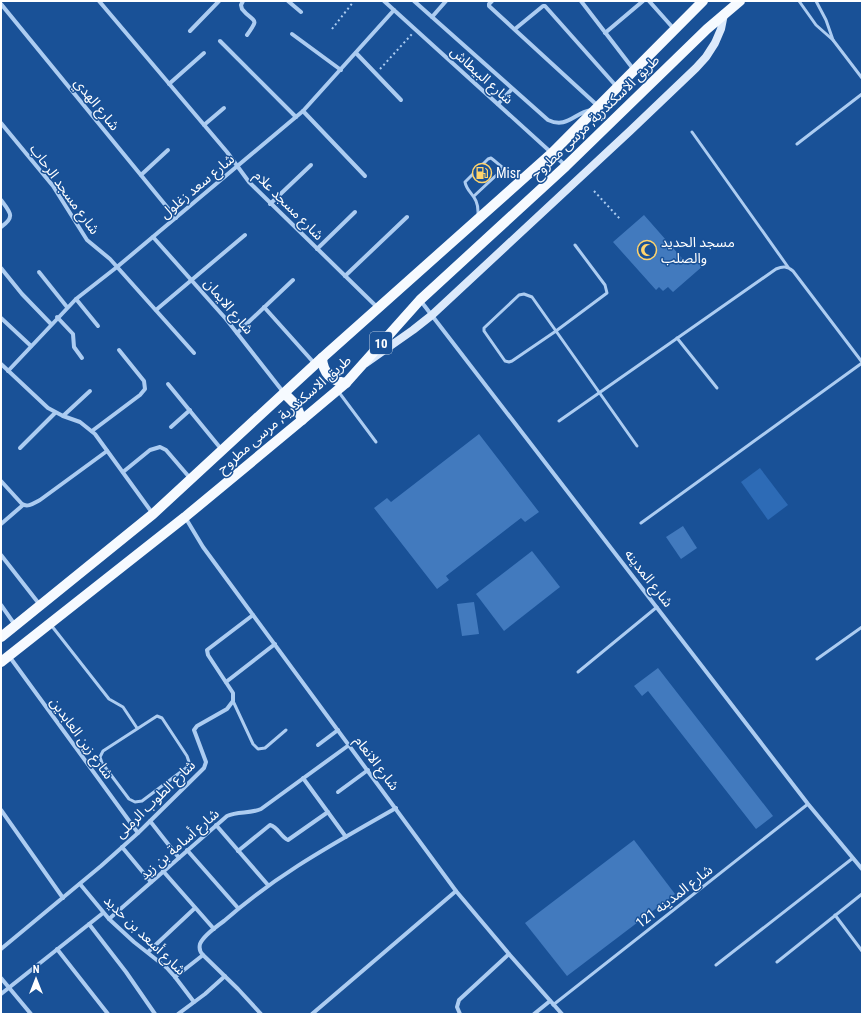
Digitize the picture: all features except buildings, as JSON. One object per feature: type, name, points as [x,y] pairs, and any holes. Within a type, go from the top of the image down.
[{"type":"main road","name":"طريق الاسكندرية, مرسى مطروح","points":[[1,637],[153,514],[284,393],[527,176],[617,88],[702,1]]},
{"type":"main road","name":"طريق الاسكندرية, مرسى مطروح","points":[[5,659],[185,517],[346,382],[420,300],[566,166],[690,45],[740,1]]},
{"type":"main road","points":[[359,368],[377,357],[432,315],[696,68],[706,57],[715,43],[721,29],[724,14]]},
{"type":"main road","points":[[319,362],[331,378],[338,382],[346,382]]},
{"type":"main road","points":[[284,393],[296,405],[302,420]]},
{"type":"street","name":"شارع مسجد علام","points":[[98,1],[204,125],[238,166],[249,182],[378,309]]},
{"type":"street","points":[[190,31],[219,1]]},
{"type":"street","points":[[243,1],[241,5],[242,9],[253,18],[255,22],[247,36]]},
{"type":"street","points":[[288,1],[301,12]]},
{"type":"street","name":"شارع البيطاش","points":[[384,1],[566,166]]},
{"type":"street","name":"شارع البيطاش","points":[[414,1],[548,120],[555,123],[562,123],[570,120],[582,112],[597,108]]},
{"type":"street","points":[[432,16],[446,1]]},
{"type":"street","points":[[492,1],[489,4],[490,6],[597,108]]},
{"type":"street","points":[[581,1],[634,70]]},
{"type":"street","points":[[605,33],[643,1]]},
{"type":"street","points":[[649,1],[675,29]]},
{"type":"street","name":"شارع الهدي","points":[[1,4],[176,218]]},
{"type":"street","points":[[514,29],[545,6],[617,88]]},
{"type":"street","name":"شارع سعد زغلول","points":[[8,371],[76,299],[117,267],[303,111],[394,10]]},
{"type":"street","points":[[292,34],[341,70]]},
{"type":"street","points":[[220,41],[296,117]]},
{"type":"street","points":[[169,84],[204,53]]},
{"type":"street","points":[[356,53],[401,100]]},
{"type":"street","points":[[498,104],[512,89]]},
{"type":"street","points":[[204,125],[224,108]]},
{"type":"street","points":[[303,111],[365,176]]},
{"type":"street","name":"شارع مسجد الرحاب","points":[[1,123],[53,186],[87,240],[106,254],[194,353]]},
{"type":"street","points":[[141,175],[168,150]]},
{"type":"street","points":[[270,204],[311,165]]},
{"type":"street","points":[[1,200],[11,215],[9,220],[1,227]]},
{"type":"street","points":[[317,249],[355,212]]},
{"type":"street","points":[[345,276],[406,217]]},
{"type":"street","points":[[156,310],[245,234]]},
{"type":"street","name":"شارع الايمان","points":[[153,237],[238,333],[284,393]]},
{"type":"street","points":[[1,268],[22,294],[51,324]]},
{"type":"street","points":[[39,272],[67,307]]},
{"type":"street","points":[[238,333],[294,280]]},
{"type":"street","points":[[76,299],[98,326]]},
{"type":"street","name":"شارع المدينه","points":[[420,300],[808,804],[862,869]]},
{"type":"street","points":[[264,307],[319,362]]},
{"type":"street","points":[[58,317],[73,334],[74,347],[82,358]]},
{"type":"street","points":[[1,318],[31,346]]},
{"type":"street","points":[[92,431],[140,395],[145,389],[144,381],[119,350]]},
{"type":"street","points":[[1,364],[48,408],[55,413],[80,422],[92,431],[153,514]]},
{"type":"street","points":[[168,384],[222,450]]},
{"type":"street","points":[[63,416],[90,391]]},
{"type":"street","points":[[171,427],[190,410]]},
{"type":"street","points":[[20,448],[55,413]]},
{"type":"street","points":[[123,472],[150,450],[160,447],[166,450],[191,479]]},
{"type":"street","points":[[1,524],[23,505],[29,505],[40,500],[107,450]]},
{"type":"street","points":[[1,482],[23,505]]},
{"type":"street","name":"شارع الانعام","points":[[185,517],[215,564],[456,891],[562,1014]]},
{"type":"street","points":[[1,555],[41,605]]},
{"type":"street","points":[[1,605],[16,626]]},
{"type":"street","points":[[233,701],[232,692],[208,655],[207,650],[253,614]]},
{"type":"street","points":[[226,682],[275,644]]},
{"type":"street","name":"شارع زين العابدين","points":[[5,659],[138,832]]},
{"type":"street","name":"شارع الطوب الرملى","points":[[1,949],[80,884],[122,847],[205,766],[206,762],[194,733],[195,728],[226,709],[233,701]]},
{"type":"street","points":[[318,745],[338,730]]},
{"type":"street","name":"شارع أسامة بن زيد","points":[[109,920],[227,816],[232,814],[250,813],[261,809],[349,745]]},
{"type":"street","points":[[338,792],[368,770]]},
{"type":"street","points":[[303,778],[346,837]]},
{"type":"street","points":[[261,1014],[203,955],[200,950],[201,943],[214,929],[238,908],[268,885],[306,860],[396,808]]},
{"type":"street","points":[[1,810],[63,898]]},
{"type":"street","points":[[238,851],[270,825],[288,840],[328,812]]},
{"type":"street","points":[[150,821],[179,858]]},
{"type":"street","points":[[216,825],[268,885]]},
{"type":"street","points":[[122,847],[151,882]]},
{"type":"street","points":[[187,850],[238,908]]},
{"type":"street","points":[[163,871],[214,929]]},
{"type":"street","name":"شارع أسعد بن حديد","points":[[80,884],[109,920],[176,977],[194,1002]]},
{"type":"street","points":[[312,1014],[456,891]]},
{"type":"street","points":[[148,952],[195,908]]},
{"type":"street","points":[[1,994],[103,913]]},
{"type":"street","points":[[89,924],[126,972],[155,1014]]},
{"type":"street","points":[[57,949],[108,1014]]},
{"type":"street","points":[[460,1014],[457,1007],[459,1000],[509,954]]},
{"type":"street","points":[[176,977],[203,955]]},
{"type":"street","points":[[178,1014],[225,976]]},
{"type":"street","points":[[1,978],[31,1014]]},
{"type":"street","points":[[534,1014],[550,1001]]},
{"type":"lane","points":[[799,1],[816,25],[833,40],[862,78]]},
{"type":"lane","points":[[816,1],[826,20],[833,40]]},
{"type":"lane","points":[[797,144],[862,94]]},
{"type":"lane","points":[[641,523],[862,362],[793,271],[788,267],[692,132]]},
{"type":"lane","points":[[478,220],[478,204],[465,182],[488,159],[491,158],[503,169],[511,173],[527,176]]},
{"type":"lane","points":[[474,196],[503,169]]},
{"type":"lane","points":[[575,245],[605,285],[607,292],[556,331],[512,361],[505,361],[484,331],[484,328],[520,295],[524,294],[532,297],[556,331],[599,393],[637,446]]},
{"type":"lane","points":[[559,421],[776,268],[783,266],[788,267]]},
{"type":"lane","points":[[677,338],[717,388]]},
{"type":"lane","points":[[337,390],[376,442]]},
{"type":"lane","points":[[578,672],[657,607]]},
{"type":"lane","points":[[50,623],[109,699],[123,707],[137,728]]},
{"type":"lane","points":[[817,659],[862,627]]},
{"type":"lane","points":[[233,701],[253,744],[258,749],[265,748],[286,730]]},
{"type":"lane","points":[[157,716],[162,718],[187,756],[189,762],[186,768],[142,801],[135,802],[129,799],[102,763],[100,757],[103,751],[137,728],[154,717],[157,716]]},
{"type":"lane","name":"شارع المدينه 121","points":[[553,1005],[808,804]]},
{"type":"lane","points":[[716,965],[853,858]]},
{"type":"lane","points":[[777,962],[862,894]]},
{"type":"lane","points":[[835,915],[862,951]]},
{"type":"path","points":[[332,29],[354,1]]},
{"type":"path","points":[[376,74],[416,30]]},
{"type":"path","points":[[594,191],[620,219]]},
{"type":"shaded area","points":[[760,468],[788,505],[768,520],[741,482]]},
{"type":"place","name":"Misr","points":[[482,173]]},
{"type":"place","name":"مسجد الحديد والصلب","points":[[647,250]]}]
